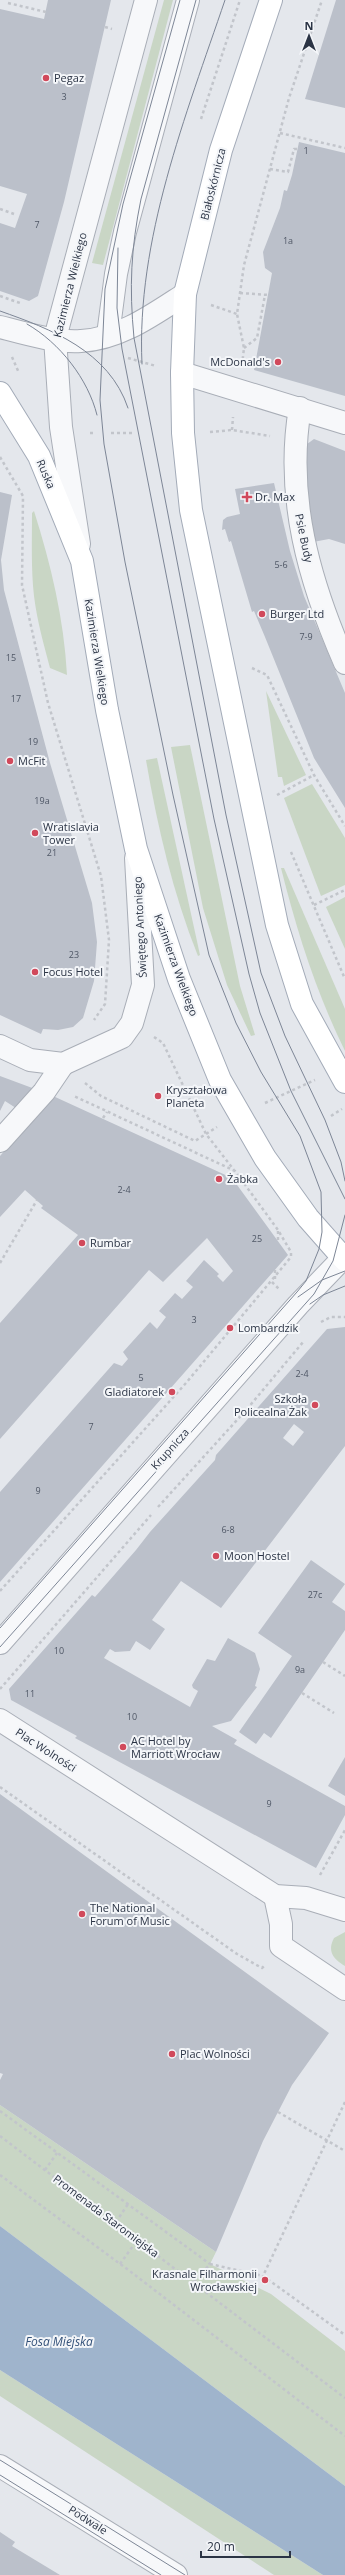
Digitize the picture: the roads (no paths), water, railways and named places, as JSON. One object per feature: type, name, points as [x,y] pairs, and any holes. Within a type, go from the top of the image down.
[{"type":"main road","name":"Białoskórnicza","points":[[182,373],[186,294],[221,150],[271,0]]},
{"type":"main road","points":[[182,373],[183,440],[191,510],[277,925],[302,1004],[345,1082]]},
{"type":"main road","name":"Ruska","points":[[0,393],[39,456],[82,560]]},
{"type":"main road","name":"Kazimierza Wielkiego","points":[[82,560],[107,710],[136,849],[179,979],[220,1080],[264,1158],[308,1218],[344,1259]]},
{"type":"street","name":"Kazimierza Wielkiego","points":[[82,560],[62,427],[55,338],[146,0]]},
{"type":"street","points":[[108,336],[116,274],[125,232],[188,0]]},
{"type":"street","points":[[7,328],[55,338],[81,341],[108,336],[127,329],[186,294]]},
{"type":"street","points":[[182,373],[345,423]]},
{"type":"street","name":"Psie Budy","points":[[300,408],[294,440],[295,488],[305,553],[345,662]]},
{"type":"street","name":"Świętego Antoniego","points":[[63,1064],[122,1037],[132,1023],[143,985],[136,849]]},
{"type":"street","points":[[0,1046],[30,1060],[63,1064],[49,1085],[0,1141]]},
{"type":"street","name":"Krupnicza","points":[[0,1643],[298,1305],[344,1259]]},
{"type":"street","name":"Plac Wolności","points":[[0,1720],[275,1896],[306,1898],[345,1910]]},
{"type":"street","points":[[275,1896],[281,1924],[281,1946],[345,1988]]},
{"type":"street","name":"Podwale","points":[[0,2466],[176,2575]]},
{"type":"water","name":"Fosa Miejska","points":[[0,2226],[345,2486],[345,2575],[323,2575],[0,2370]]},
{"type":"tram line","points":[[0,1628],[306,1281],[319,1249],[322,1232],[321,1192],[300,1136],[261,1072],[236,1023],[209,955],[173,795],[125,562],[104,444],[100,400],[105,289],[123,204],[180,0]]},
{"type":"tram line","points":[[196,0],[141,199],[133,251],[131,285],[134,338],[226,815],[261,973],[285,1036],[325,1120],[341,1162],[345,1181]]},
{"type":"tram line","points":[[142,364],[142,317],[147,271],[155,225],[180,133],[225,0]]},
{"type":"tram line","points":[[118,248],[117,308],[122,349],[214,819],[249,974],[260,1013],[291,1091],[345,1199]]},
{"type":"tram line","points":[[0,311],[58,335],[93,357],[107,371],[119,388],[128,408]]},
{"type":"tram line","points":[[27,324],[51,341],[71,363],[87,388],[97,415]]},
{"type":"tram line","points":[[0,1647],[314,1294],[333,1261],[345,1215]]},
{"type":"tram line","points":[[298,1297],[322,1280],[345,1271]]},
{"type":"tram line","points":[[310,1304],[323,1295],[345,1286]]},
{"type":"tram line","points":[[0,2460],[185,2575]]},
{"type":"tram line","points":[[0,2475],[161,2575]]},
{"type":"place","name":"Pegaz","points":[[46,78]]},
{"type":"place","name":"McDonald's","points":[[278,362]]},
{"type":"place","name":"Dr. Max","points":[[247,497]]},
{"type":"place","name":"Burger Ltd","points":[[262,614]]},
{"type":"place","name":"McFit","points":[[10,761]]},
{"type":"place","name":"Wratislavia Tower","points":[[35,833]]},
{"type":"place","name":"Focus Hotel","points":[[35,972]]},
{"type":"place","name":"Kryształowa Planeta","points":[[158,1096]]},
{"type":"place","name":"Żabka","points":[[219,1179]]},
{"type":"place","name":"Rumbar","points":[[82,1243]]},
{"type":"place","name":"Lombardzik","points":[[230,1328]]},
{"type":"place","name":"Gladiatorek","points":[[172,1392]]},
{"type":"place","name":"Szkoła Policealna Żak","points":[[315,1405]]},
{"type":"place","name":"Moon Hostel","points":[[216,1556]]},
{"type":"place","name":"AC Hotel by Marriott Wrocław","points":[[123,1747]]},
{"type":"place","name":"The National Forum of Music","points":[[82,1914]]},
{"type":"place","name":"Plac Wolności","points":[[172,2054]]},
{"type":"place","name":"Krasnale Filharmonii Wrocławskiej","points":[[265,2280]]}]
